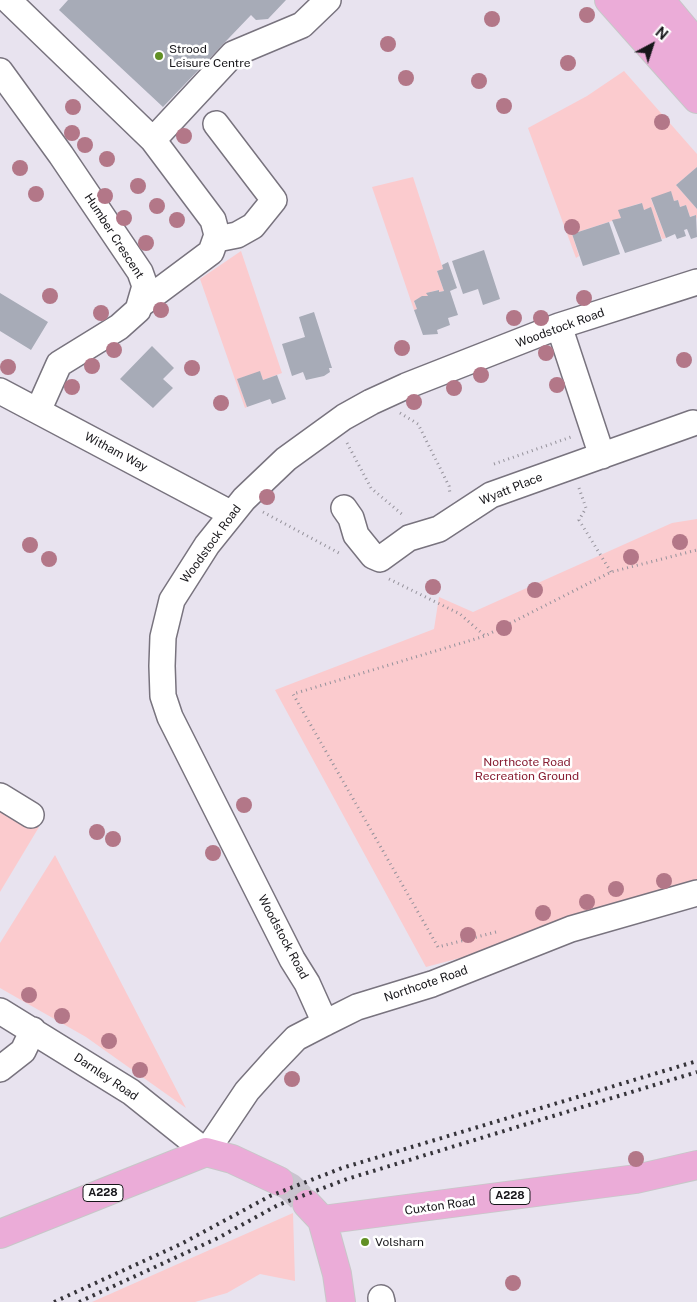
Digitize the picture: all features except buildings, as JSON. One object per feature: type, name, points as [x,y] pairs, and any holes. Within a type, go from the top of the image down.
[{"type":"main road","points":[[609,0],[697,99]]},
{"type":"main road","points":[[636,0],[668,36],[697,86]]},
{"type":"main road","points":[[660,0],[697,44]]},
{"type":"main road","points":[[206,1152],[232,1159],[279,1181]]},
{"type":"main road","name":"A228","points":[[0,1234],[206,1152]]},
{"type":"main road","name":"Cuxton Road","points":[[341,1302],[337,1274],[314,1212],[636,1179],[697,1165]]},
{"type":"street","points":[[8,0],[152,140],[211,216],[217,229],[217,239],[211,252],[140,305],[136,312],[112,333],[59,364],[38,411]]},
{"type":"street","points":[[152,140],[233,54],[302,26],[328,0]]},
{"type":"street","name":"Humber Crescent","points":[[0,71],[61,155],[140,272],[145,286],[140,305]]},
{"type":"street","points":[[216,124],[274,200],[253,226],[236,235],[217,239]]},
{"type":"street","name":"Woodstock Road","points":[[325,1023],[315,999],[175,729],[164,696],[163,636],[168,610],[189,572],[232,514],[286,458],[355,410],[406,386],[559,326],[697,282]]},
{"type":"street","points":[[559,326],[602,456]]},
{"type":"street","name":"Witham Way","points":[[0,391],[232,514]]},
{"type":"street","name":"Wyatt Place","points":[[344,508],[351,518],[356,535],[373,556],[380,559],[411,536],[438,529],[482,499],[693,423]]},
{"type":"street","points":[[0,796],[31,815]]},
{"type":"street","name":"Northcote Road","points":[[206,1152],[248,1091],[296,1038],[357,1007],[432,984],[571,929],[697,893]]},
{"type":"street","name":"Darnley Road","points":[[0,1011],[131,1092],[206,1152]]},
{"type":"street","points":[[0,1069],[23,1051],[33,1030]]},
{"type":"path","points":[[395,411],[418,424],[449,486],[450,501]]},
{"type":"path","points":[[494,464],[575,435]]},
{"type":"path","points":[[345,440],[371,488],[387,503],[411,520]]},
{"type":"path","points":[[571,466],[586,508],[579,520],[611,572]]},
{"type":"path","points":[[505,929],[438,948],[293,694],[485,636],[611,572],[697,550]]},
{"type":"green space","points":[[624,71],[697,154],[697,167],[676,185],[697,209],[697,219],[695,215],[690,217],[686,205],[680,207],[678,200],[674,201],[671,192],[651,199],[666,238],[662,239],[651,208],[644,210],[641,203],[619,210],[621,218],[572,234],[579,256],[576,258],[528,128],[587,96]]},
{"type":"green space","points":[[413,177],[443,269],[437,271],[444,291],[439,292],[438,290],[427,293],[428,296],[417,299],[414,302],[417,309],[414,310],[372,187]]},
{"type":"green space","points":[[241,251],[282,373],[263,380],[260,372],[237,379],[247,407],[245,408],[200,279]]},
{"type":"green space","name":"Northcote Road Recreation Ground","points":[[697,519],[697,895],[426,967],[275,690],[434,629],[439,597],[473,612],[672,523]]},
{"type":"green space","points":[[0,804],[39,827],[0,892]]},
{"type":"green space","points":[[55,855],[186,1108],[86,1037],[0,988],[0,943]]},
{"type":"green space","points":[[293,1213],[295,1281],[260,1274],[227,1293],[195,1302],[92,1302]]},
{"type":"tunnel","points":[[279,1181],[290,1187],[307,1204]]},
{"type":"railway","points":[[54,1302],[181,1244],[270,1196],[342,1168],[697,1061]]},
{"type":"railway","points":[[79,1302],[218,1238],[278,1205],[347,1179],[697,1072]]},
{"type":"place","name":"Strood Leisure Centre","points":[[159,56]]},
{"type":"place","name":"Volsharn","points":[[365,1242]]}]
